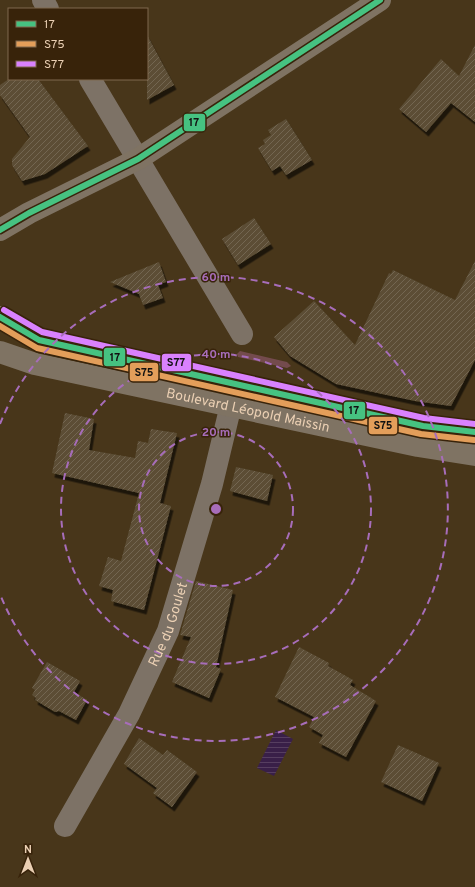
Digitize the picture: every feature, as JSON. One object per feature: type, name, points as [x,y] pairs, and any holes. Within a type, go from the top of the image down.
[{"type":"street","points":[[0,230],[29,213],[138,159],[380,0]]},
{"type":"street","points":[[91,80],[242,334]]},
{"type":"street","name":"Boulevard Léopold Maissin","points":[[0,317],[39,340],[423,426],[474,430]]},
{"type":"street","name":"Boulevard Léopold Maissin","points":[[0,352],[34,364],[418,446],[470,454]]},
{"type":"street","name":"Rue du Goulet","points":[[65,826],[129,714],[168,631],[212,484],[236,384]]},
{"type":"street","points":[[470,454],[474,430]]},
{"type":"shaded area","points":[[240,351],[287,362],[291,366],[287,368],[238,357],[237,354]]},
{"type":"shaded area","points":[[276,730],[293,739],[274,776],[257,768]]},
{"type":"building","points":[[148,37],[174,85],[147,100],[148,80]]},
{"type":"building","points":[[475,45],[475,122],[451,103],[426,132],[399,109],[441,59],[459,76]]},
{"type":"building","points":[[8,80],[39,80],[88,146],[45,174],[22,181],[12,165],[12,159],[30,137],[0,95],[0,85]]},
{"type":"building","points":[[286,119],[312,160],[286,175],[280,166],[272,171],[258,148],[265,144],[263,140],[271,135],[268,130]]},
{"type":"building","points":[[254,218],[271,244],[238,265],[222,239]]},
{"type":"building","points":[[475,261],[475,360],[451,406],[415,401],[336,384],[290,356],[274,337],[314,301],[355,345],[389,273],[391,274],[393,270],[455,300]]},
{"type":"building","points":[[159,262],[166,282],[158,285],[163,298],[143,305],[139,294],[110,282]]},
{"type":"building","points":[[65,413],[94,419],[89,450],[135,458],[138,441],[148,443],[151,429],[177,433],[160,503],[171,506],[144,610],[111,601],[113,590],[99,586],[108,557],[121,561],[139,493],[52,473]]},
{"type":"building","points":[[236,467],[273,475],[267,501],[230,491]]},
{"type":"building","points":[[196,581],[233,590],[216,667],[221,669],[209,698],[172,682],[191,637],[180,635]]},
{"type":"building","points":[[299,647],[329,663],[328,666],[353,680],[350,685],[376,701],[346,757],[319,743],[323,735],[309,727],[314,717],[275,697]]},
{"type":"building","points":[[47,662],[80,681],[74,692],[87,700],[76,720],[59,711],[55,712],[35,700],[36,698],[32,695],[35,690],[32,688]]},
{"type":"building","points":[[139,738],[163,755],[167,750],[197,772],[172,807],[153,793],[157,788],[124,764]]},
{"type":"building","points":[[398,745],[439,763],[422,801],[381,782]]},
{"type":"transit line","name":"17","points":[[0,230],[29,213],[138,159],[380,0]]},
{"type":"transit line","name":"S77","points":[[4,310],[42,332],[424,418],[475,424]]},
{"type":"transit line","name":"17","points":[[0,317],[39,340],[423,426],[475,432]]},
{"type":"transit line","name":"S75","points":[[0,326],[37,348],[421,434],[474,440]]}]
